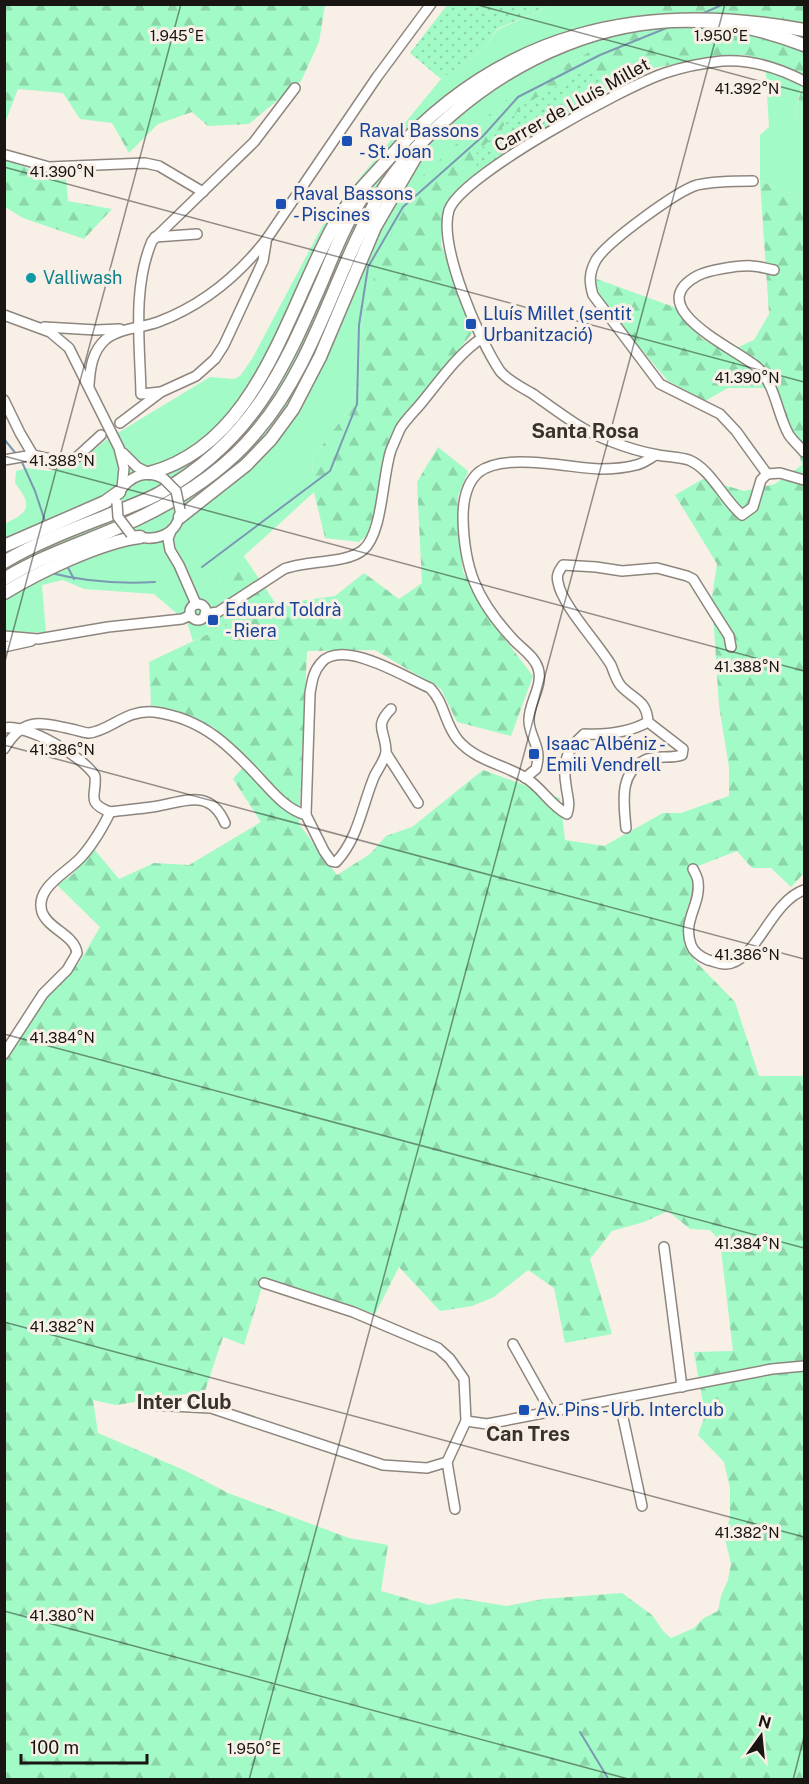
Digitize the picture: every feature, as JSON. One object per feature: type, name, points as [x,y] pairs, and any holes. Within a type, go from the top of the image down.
[{"type":"highway","points":[[710,8],[777,20],[804,30]]},
{"type":"highway","points":[[149,473],[179,463],[199,450],[216,435],[253,390],[278,346],[334,226],[359,189],[439,107],[468,82],[525,47],[599,18],[638,10]]},
{"type":"highway","points":[[4,579],[32,562],[137,519],[166,504],[206,479],[238,451],[257,431],[296,375],[356,240],[381,192],[401,165],[429,135],[491,83],[562,45],[602,31],[673,21],[726,24],[773,33],[804,45]]},
{"type":"highway","points":[[180,514],[246,465],[271,439],[293,409],[320,357],[375,227],[429,135]]},
{"type":"highway","points":[[4,562],[26,549],[158,494],[192,472],[224,446],[261,404],[272,387],[294,345],[357,205],[385,162]]},
{"type":"highway","points":[[4,546],[120,494]]},
{"type":"highway","points":[[4,592],[80,556],[136,536]]},
{"type":"street","points":[[39,327],[96,330],[139,327],[177,313],[208,296],[239,271],[266,240],[377,77],[431,4]]},
{"type":"street","name":"Carrer de Lluís Millet","points":[[767,474],[761,480],[753,507],[742,515],[730,506],[703,469],[689,460],[656,455],[608,441],[578,425],[501,373],[482,338],[452,262],[447,228],[450,207],[463,190],[512,155],[628,89],[664,73],[700,64],[747,61],[785,72],[804,81]]},
{"type":"street","points":[[266,240],[263,261],[224,345],[215,359],[187,382],[161,392],[141,394],[140,290],[147,251],[155,237],[254,142],[295,88]]},
{"type":"street","points":[[6,155],[49,167],[145,163],[159,166],[203,192]]},
{"type":"street","points":[[753,181],[716,182],[695,186],[674,196],[621,236],[597,259],[588,279],[593,295],[660,384],[720,414],[736,431],[767,474],[780,473],[804,480]]},
{"type":"street","points":[[155,237],[197,234]]},
{"type":"street","points":[[774,270],[752,266],[699,274],[686,284],[680,295],[680,305],[689,318],[707,335],[727,346],[757,368],[768,382],[790,436],[804,452]]},
{"type":"street","points":[[4,315],[39,327],[58,337],[69,348],[119,448],[124,468],[118,517],[136,536],[153,539],[173,555]]},
{"type":"street","points":[[89,385],[93,358],[101,344],[109,337],[129,329]]},
{"type":"street","points":[[191,615],[199,619],[205,614],[218,612],[293,565],[348,556],[363,550],[373,536],[377,524],[387,465],[401,428],[464,352],[482,338]]},
{"type":"street","points":[[120,423],[161,392]]},
{"type":"street","points":[[4,400],[31,455]]},
{"type":"street","points":[[8,459],[31,455],[60,461],[70,459],[77,457],[101,435]]},
{"type":"street","points":[[119,448],[132,463],[165,479],[176,491],[180,514],[171,531],[169,544],[196,604],[204,607],[205,614]]},
{"type":"street","points":[[525,778],[536,769],[538,755],[529,720],[538,685],[539,669],[534,660],[492,614],[477,591],[469,567],[463,531],[465,496],[479,472],[494,465],[554,463],[600,469],[639,465],[656,455]]},
{"type":"street","points":[[120,494],[134,477],[149,473]]},
{"type":"street","points":[[153,539],[171,531]]},
{"type":"street","points":[[626,828],[623,794],[626,780],[633,769],[644,760],[682,755],[684,749],[648,722],[647,711],[643,704],[622,686],[611,666],[565,600],[557,581],[557,574],[564,565],[622,571],[657,568],[687,576],[693,579],[729,636],[731,647]]},
{"type":"street","points":[[191,615],[190,609],[196,604]]},
{"type":"street","points":[[4,647],[108,627],[182,619],[191,615]]},
{"type":"street","points":[[4,636],[38,639]]},
{"type":"street","points":[[386,753],[374,776],[346,852],[336,862],[331,861],[306,815],[310,693],[313,675],[322,660],[335,655],[380,663],[430,688],[436,694],[449,729],[466,748],[525,778],[558,809],[567,814],[570,806],[565,765],[571,745],[584,734],[624,732],[648,722]]},
{"type":"street","points":[[391,709],[382,718],[380,725],[386,753],[418,803]]},
{"type":"street","points":[[4,728],[20,728],[33,724],[51,725],[88,733],[137,712],[154,712],[194,723],[231,747],[286,804],[297,813],[306,815]]},
{"type":"street","points":[[4,749],[20,728]]},
{"type":"street","points":[[20,728],[28,734],[48,739],[92,770],[95,781],[92,795],[94,802],[103,810],[110,812],[199,799],[214,807],[225,823]]},
{"type":"street","points":[[4,1054],[43,994],[67,970],[77,954],[72,943],[43,914],[41,906],[44,895],[55,879],[82,856],[110,812]]},
{"type":"street","points":[[693,869],[698,881],[698,892],[687,927],[688,937],[693,949],[702,957],[724,965],[733,963],[749,953],[778,909],[794,893],[804,890]]},
{"type":"street","points":[[664,1247],[682,1387]]},
{"type":"street","points":[[264,1283],[353,1312],[438,1348],[450,1359],[464,1379],[466,1420],[447,1462],[455,1509]]},
{"type":"street","points":[[513,1344],[551,1412]]},
{"type":"street","points":[[466,1420],[487,1424],[772,1370],[804,1366]]},
{"type":"street","points":[[619,1399],[642,1506]]},
{"type":"street","points":[[151,1405],[211,1408],[383,1465],[427,1468],[447,1462]]},
{"type":"green space","points":[[5,5],[325,5],[319,42],[301,81],[249,124],[208,126],[192,112],[158,124],[129,153],[112,123],[80,119],[63,93],[18,89],[5,123]]},
{"type":"green space","points":[[447,5],[552,5],[497,29],[484,49],[441,79],[410,53]]},
{"type":"green space","points":[[552,5],[653,5],[586,54],[525,84],[375,273],[362,326],[358,377],[351,407],[312,459],[314,492],[219,579],[238,615],[221,628],[193,641],[187,622],[154,594],[84,589],[63,580],[42,585],[46,633],[5,631],[4,524],[20,516],[26,507],[24,497],[15,483],[16,471],[27,468],[49,471],[77,464],[106,440],[210,377],[234,379],[240,376],[252,359],[326,219],[441,79],[484,49],[497,30]]},
{"type":"green space","points":[[653,5],[804,5],[804,73],[746,55],[723,55],[638,71],[609,90],[592,67],[480,172],[458,189],[444,209],[441,244],[473,332],[397,427],[383,461],[371,532],[359,542],[325,538],[314,492],[312,459],[351,407],[358,377],[362,326],[375,273],[411,187],[472,129],[525,84],[586,54]]},
{"type":"green space","points":[[765,60],[804,73],[794,118],[804,125],[804,199],[760,181],[760,135],[769,127]]},
{"type":"green space","points":[[592,67],[609,90],[480,172],[473,157],[525,104]]},
{"type":"green space","points":[[804,78],[804,125],[794,118]]},
{"type":"green space","points":[[4,158],[41,174],[66,178],[68,201],[112,209],[84,239],[23,218],[5,207]]},
{"type":"green space","points":[[760,181],[804,199],[804,873],[791,887],[771,868],[752,868],[737,851],[698,866],[683,926],[695,961],[735,1002],[759,1076],[804,1076],[804,1779],[5,1780],[5,1061],[47,997],[79,963],[100,927],[57,885],[73,874],[94,849],[119,879],[154,863],[189,865],[261,822],[233,779],[249,760],[213,727],[151,706],[149,662],[221,628],[238,615],[219,579],[243,555],[276,604],[335,596],[364,573],[399,599],[422,583],[417,482],[438,447],[468,471],[458,496],[458,528],[463,572],[494,625],[533,676],[511,736],[457,722],[441,689],[375,650],[307,651],[299,824],[337,875],[370,854],[386,836],[412,827],[483,770],[560,798],[565,840],[604,846],[663,813],[681,813],[729,796],[729,767],[719,706],[712,596],[717,564],[675,495],[703,479],[744,491],[775,484],[802,465],[793,431],[774,388],[728,388],[705,401],[668,381],[603,304],[594,278],[674,307],[702,339],[727,352],[754,340],[769,314]],"holes":[[[668,1211],[690,1229],[710,1230],[720,1241],[733,1351],[694,1352],[705,1415],[698,1435],[724,1462],[730,1488],[730,1515],[725,1539],[731,1564],[718,1611],[704,1618],[694,1628],[671,1638],[652,1615],[622,1593],[543,1599],[507,1606],[457,1598],[429,1605],[381,1591],[388,1545],[349,1538],[228,1493],[186,1471],[98,1433],[93,1400],[116,1405],[205,1391],[223,1337],[244,1345],[264,1280],[375,1314],[399,1267],[440,1311],[472,1306],[494,1297],[528,1270],[554,1288],[565,1343],[612,1334],[590,1259],[612,1231],[644,1222]]]},
{"type":"waterway","points":[[699,15],[724,4]]},
{"type":"waterway","points":[[202,567],[330,471],[357,404],[359,325],[368,267],[403,207],[483,136],[518,97],[600,55],[669,27]]},
{"type":"waterway","points":[[4,439],[17,455]]},
{"type":"waterway","points":[[21,460],[46,524]]},
{"type":"waterway","points":[[66,564],[74,579]]},
{"type":"waterway","points":[[51,573],[103,582],[155,582]]},
{"type":"waterway","points":[[580,1732],[609,1780]]},
{"type":"place","name":"Raval Bassons - St. Joan","points":[[347,141]]},
{"type":"place","name":"Raval Bassons - Piscines","points":[[281,204]]},
{"type":"place","name":"Valliwash","points":[[31,278]]},
{"type":"place","name":"Lluís Millet (sentit Urbanització)","points":[[471,324]]},
{"type":"place","name":"Eduard Toldrà - Riera","points":[[213,620]]},
{"type":"place","name":"Isaac Albéniz - Emili Vendrell","points":[[534,754]]},
{"type":"place","name":"Av. Pins - Urb. Interclub","points":[[524,1410]]},
{"type":"district","name":"Santa Rosa","points":[[585,431]]},
{"type":"district","name":"Inter Club","points":[[184,1402]]},
{"type":"district","name":"Can Tres","points":[[528,1434]]}]
